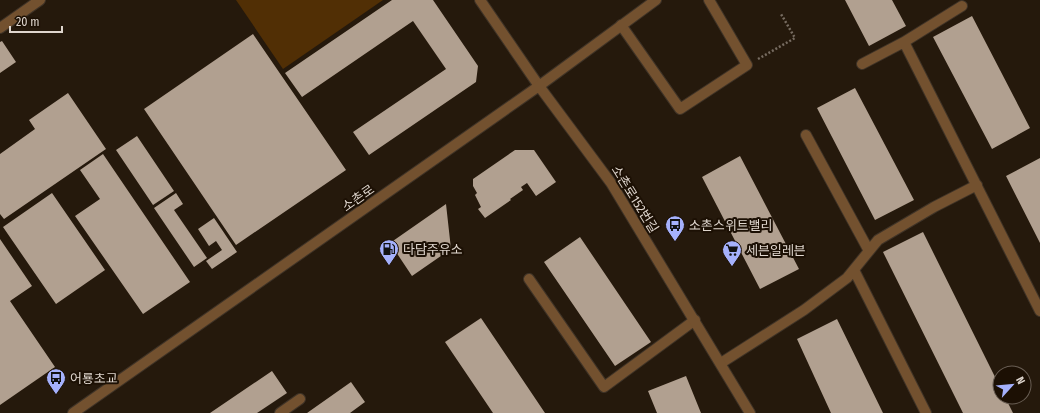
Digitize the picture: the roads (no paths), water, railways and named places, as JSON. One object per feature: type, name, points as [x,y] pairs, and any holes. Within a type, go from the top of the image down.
[{"type":"street","points":[[0,28],[40,0]]},
{"type":"street","name":"소촌로152번길","points":[[480,0],[539,86],[611,183],[750,413]]},
{"type":"street","name":"소촌로","points":[[73,413],[539,86],[656,0]]},
{"type":"street","points":[[621,25],[680,109],[747,65],[709,0]]},
{"type":"street","points":[[862,64],[904,42],[962,6]]},
{"type":"street","points":[[904,42],[1040,311]]},
{"type":"street","points":[[806,134],[869,251]]},
{"type":"street","points":[[721,363],[804,310],[847,278],[878,240],[934,207],[977,185]]},
{"type":"street","points":[[854,270],[926,413]]},
{"type":"street","points":[[529,279],[604,387],[695,320]]},
{"type":"street","points":[[280,413],[300,399]]},
{"type":"place","name":"소촌스위트밸리","points":[[675,242]]},
{"type":"place","name":"다담주유소","points":[[389,266]]},
{"type":"place","name":"세븐일레븐","points":[[732,267]]},
{"type":"place","name":"어룡초교","points":[[56,395]]}]
